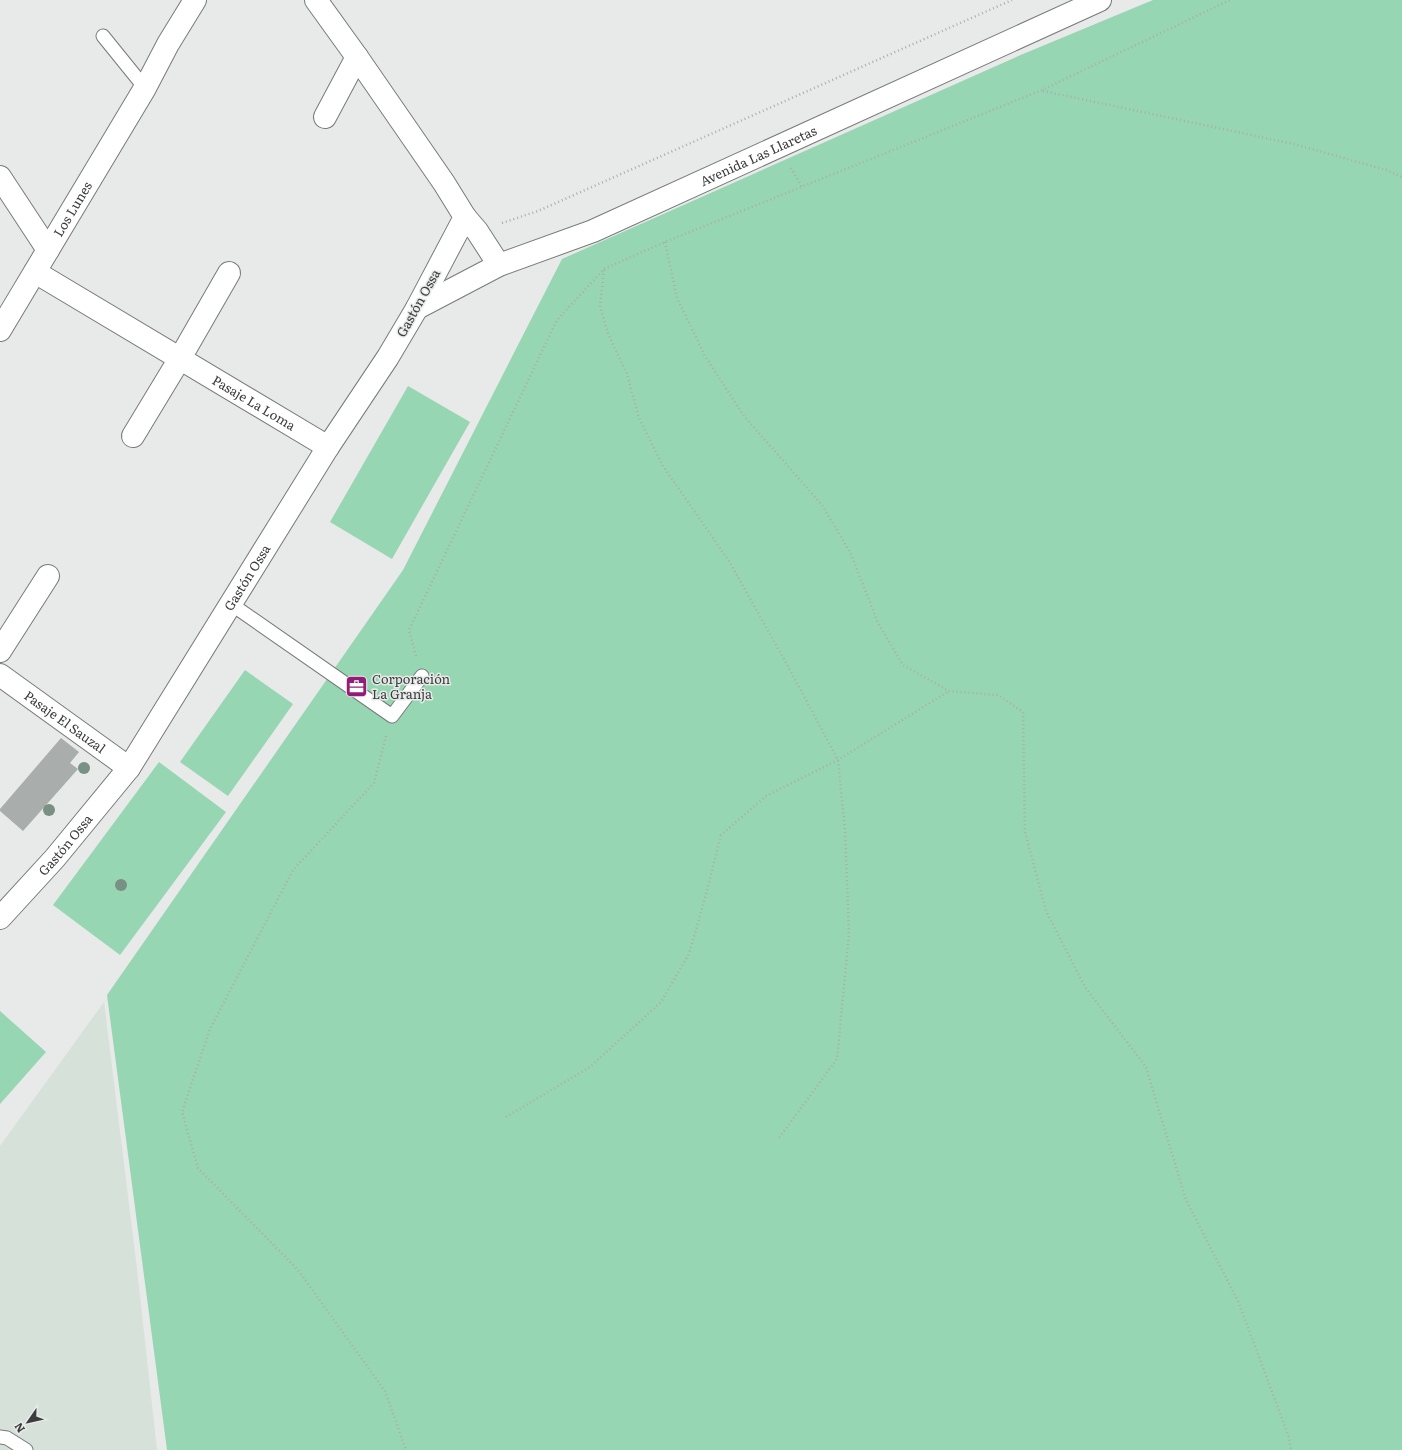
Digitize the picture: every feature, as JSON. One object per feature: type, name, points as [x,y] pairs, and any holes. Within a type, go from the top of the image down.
[{"type":"street","name":"Los Lunes","points":[[0,330],[145,88],[168,44],[195,0]]},
{"type":"street","points":[[316,0],[357,57],[499,265]]},
{"type":"street","name":"Avenida Las Llaretas","points":[[417,308],[499,265],[593,231],[785,142],[1100,0]]},
{"type":"street","points":[[325,117],[357,57]]},
{"type":"street","points":[[0,177],[48,250]]},
{"type":"street","name":"Gastón Ossa","points":[[0,918],[55,858],[129,768],[328,447],[388,357],[417,308],[471,224]]},
{"type":"street","name":"Pasaje La Loma","points":[[35,272],[179,360],[328,447]]},
{"type":"street","points":[[133,436],[179,360],[228,272]]},
{"type":"street","points":[[0,651],[48,576]]},
{"type":"street","name":"Pasaje El Sauzal","points":[[0,675],[129,768]]},
{"type":"lane","points":[[103,36],[145,88]]},
{"type":"lane","points":[[231,604],[392,716],[422,676]]},
{"type":"lane","points":[[0,1437],[7,1438],[26,1450]]},
{"type":"path","points":[[471,224],[538,211],[1012,0]]},
{"type":"path","points":[[422,676],[409,630],[557,320],[604,269],[665,242],[1042,90],[1230,0]]},
{"type":"path","points":[[1042,90],[1294,144],[1386,170],[1402,176]]},
{"type":"path","points":[[665,242],[677,298],[705,356],[744,416],[822,505],[851,554],[878,623],[903,665],[949,691],[998,695],[1023,712],[1025,832],[1046,911],[1085,987],[1146,1067],[1186,1200],[1238,1301],[1289,1437],[1291,1450]]},
{"type":"path","points":[[604,269],[600,306],[608,334],[627,374],[639,418],[663,466],[729,561],[838,760],[845,830],[850,934],[837,1059],[779,1138]]},
{"type":"path","points":[[506,1117],[590,1067],[661,1002],[689,954],[721,834],[766,796],[838,760],[949,691]]},
{"type":"path","points":[[392,716],[374,784],[294,870],[210,1029],[182,1112],[198,1168],[298,1270],[385,1391],[406,1450]]},
{"type":"shaded area","points":[[104,1002],[137,1269],[157,1450],[0,1450],[0,1146]]},
{"type":"green space","points":[[1153,0],[1402,0],[1402,1450],[167,1450],[107,995],[403,570],[562,259],[1023,54]]},
{"type":"green space","points":[[408,386],[470,422],[392,559],[330,522]]},
{"type":"green space","points":[[245,670],[293,704],[228,796],[180,762]]},
{"type":"green space","points":[[159,762],[226,812],[120,955],[53,905]]},
{"type":"green space","points":[[0,1011],[46,1052],[0,1104]]},
{"type":"building","points":[[61,738],[79,752],[70,763],[78,769],[23,831],[0,811],[0,809]]},
{"type":"place","name":"Corporación La Granja","points":[[356,686]]}]
